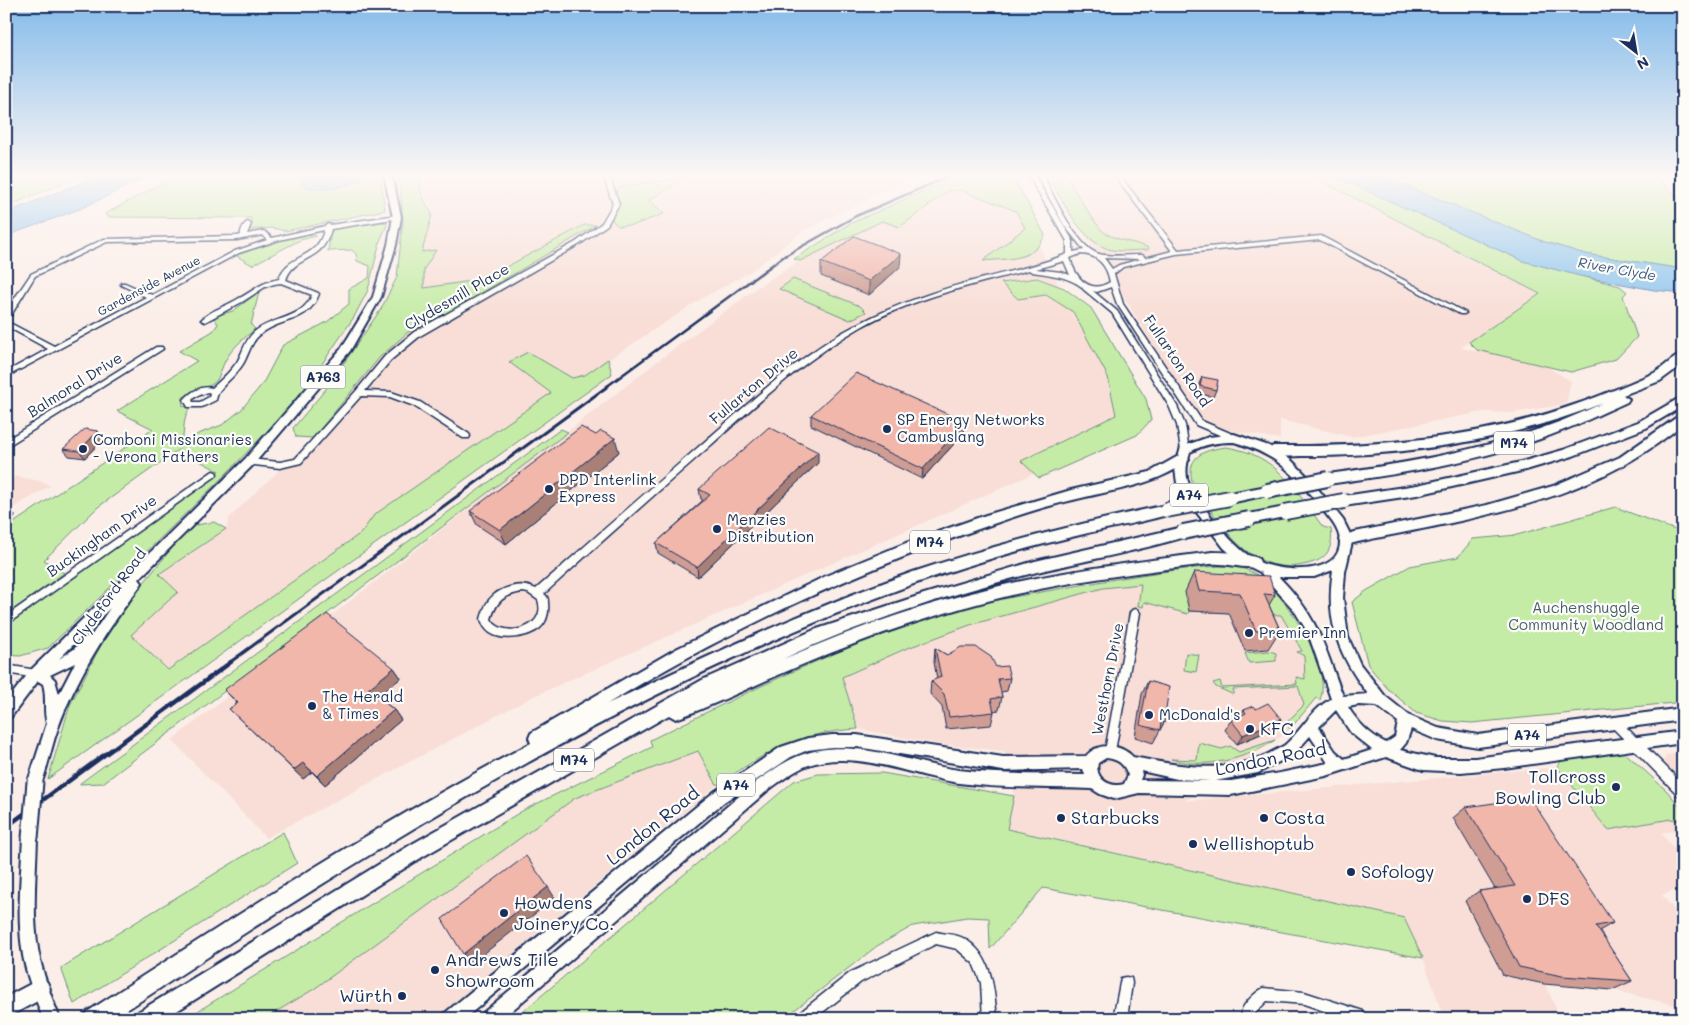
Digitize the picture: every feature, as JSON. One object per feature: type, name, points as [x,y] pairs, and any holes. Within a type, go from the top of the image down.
[{"type":"highway","name":"M74","points":[[358,849],[552,739],[711,661],[830,610],[940,570],[1094,525],[1328,479],[1403,469],[1512,444],[1563,426],[1624,399],[1683,358]]},
{"type":"highway","name":"M74","points":[[1273,451],[1408,444],[1452,439],[1502,430],[1571,411],[1662,374]]},
{"type":"highway","name":"M74","points":[[145,1019],[418,850],[529,789],[592,750],[708,685],[819,635],[924,600],[1034,567],[1182,532],[1344,501],[1417,490],[1521,467],[1568,453],[1642,425],[1683,400]]},
{"type":"highway","points":[[1346,540],[1483,511],[1575,484],[1624,460],[1668,431],[1683,417]]},
{"type":"highway","name":"M74","points":[[94,1019],[358,849],[567,720],[688,651],[800,596],[878,562],[983,522],[1053,499],[1153,476],[1168,469],[1184,454]]},
{"type":"highway","name":"M74","points":[[592,750],[798,658],[902,620],[1016,588],[1212,558],[1231,558],[1258,566]]},
{"type":"highway","points":[[9,1008],[40,989]]},
{"type":"main road","name":"Clydeford Road","points":[[36,674],[249,462],[345,351],[376,297],[392,245],[395,223]]},
{"type":"main road","name":"Fullarton Road","points":[[1346,540],[1335,518],[1299,473],[1273,451],[1234,438],[1212,439],[1184,454],[1179,468],[1180,478],[1187,493],[1229,547],[1258,566],[1293,600],[1308,621],[1339,702],[1348,719],[1368,740],[1386,751]]},
{"type":"main road","name":"Clydeford Road","points":[[51,730],[80,666],[124,598],[172,539]]},
{"type":"main road","name":"A74","points":[[1346,540],[1346,548],[1337,579],[1336,615],[1344,643],[1354,664],[1380,700],[1405,720],[1437,734],[1478,741],[1683,714]]},
{"type":"main road","name":"Fullarton Road","points":[[1258,566],[1284,573],[1311,574],[1334,565],[1342,558]]},
{"type":"main road","points":[[36,674],[52,669],[71,659],[85,646],[106,616],[124,598]]},
{"type":"main road","points":[[36,674],[48,680],[52,690],[54,701],[51,730]]},
{"type":"main road","name":"A763","points":[[6,713],[36,674]]},
{"type":"main road","points":[[1339,702],[1359,699],[1380,700]]},
{"type":"main road","name":"London Road","points":[[451,1019],[719,797],[786,752],[808,744],[832,741],[857,741],[1003,764],[1090,762],[1094,756],[1110,751],[1122,755],[1131,763],[1177,772],[1215,774],[1258,766],[1289,750],[1328,708],[1339,702]]},
{"type":"main road","name":"London Road","points":[[489,1019],[762,786],[790,767],[809,758],[836,754],[864,757],[957,776],[1007,781],[1095,782],[1110,791],[1118,792],[1130,787],[1162,786],[1210,790],[1247,786],[1341,765],[1386,751],[1398,744],[1404,736],[1405,720]]},
{"type":"main road","points":[[1311,726],[1330,756],[1341,765]]},
{"type":"main road","name":"A763","points":[[51,730],[41,756],[35,782],[30,838],[28,901],[30,948],[40,989],[52,1019]]},
{"type":"main road","name":"A74","points":[[1386,751],[1406,759],[1436,765],[1508,761],[1635,742],[1683,737]]},
{"type":"main road","points":[[1090,762],[1090,770],[1095,782]]},
{"type":"main road","points":[[1130,787],[1135,775],[1131,763]]},
{"type":"street","name":"Gardenside Avenue","points":[[6,375],[237,252],[270,239],[328,226],[352,223]]},
{"type":"street","name":"Clydesmill Place","points":[[249,462],[280,465],[298,461],[388,358],[417,334],[578,244],[606,223]]},
{"type":"street","points":[[1059,223],[1070,241],[1068,256],[1075,280]]},
{"type":"street","points":[[1067,223],[1090,252],[1098,256],[1150,257]]},
{"type":"street","points":[[1153,223],[1176,252]]},
{"type":"street","points":[[245,237],[244,232],[248,224]]},
{"type":"street","points":[[282,281],[286,268],[317,252],[327,239],[328,226]]},
{"type":"street","points":[[6,317],[33,275],[106,240],[245,237],[264,233],[270,239]]},
{"type":"street","points":[[1098,256],[1111,273],[1121,266],[1150,257],[1176,252],[1321,238],[1462,313]]},
{"type":"street","name":"Fullarton Drive","points":[[538,593],[745,410],[814,353],[845,333],[886,312],[944,291],[1027,270],[1068,256],[1090,252]]},
{"type":"street","points":[[1027,270],[1061,274],[1075,280]]},
{"type":"street","name":"Fullarton Road","points":[[1111,273],[1112,283],[1120,304],[1199,423],[1234,438]]},
{"type":"street","name":"Fullarton Road","points":[[1075,280],[1115,312],[1173,406],[1181,425],[1184,454]]},
{"type":"street","points":[[205,320],[224,307],[242,300],[261,286],[282,281],[309,289],[316,294],[314,300],[305,311],[258,333],[246,347],[240,363],[213,390]]},
{"type":"street","points":[[1082,286],[1100,289],[1112,283]]},
{"type":"street","points":[[123,284],[151,298]]},
{"type":"street","points":[[6,323],[53,349]]},
{"type":"street","name":"Balmoral Drive","points":[[6,444],[159,349]]},
{"type":"street","points":[[359,393],[391,395],[417,404],[466,436]]},
{"type":"street","name":"Buckingham Drive","points":[[6,621],[213,474]]},
{"type":"street","points":[[6,511],[10,516],[6,522]]},
{"type":"street","points":[[523,588],[538,593],[543,598],[545,612],[528,631],[510,635],[495,632],[490,628],[486,616],[491,603],[497,598],[514,589],[523,588]]},
{"type":"street","name":"Westhorn Drive","points":[[1110,751],[1135,613]]},
{"type":"street","points":[[6,669],[36,674]]},
{"type":"street","points":[[1616,724],[1683,792]]},
{"type":"street","points":[[803,1019],[856,977],[936,938],[960,943],[978,959],[987,983],[990,1019]]},
{"type":"street","points":[[1120,1019],[1126,982]]},
{"type":"street","points":[[1249,1019],[1248,1011],[1264,994],[1304,998],[1358,1016],[1360,1019]]},
{"type":"shaded area","points":[[430,223],[819,223],[805,230],[748,273],[701,299],[585,375],[572,378],[528,352],[510,363],[552,393],[375,514],[361,533],[168,670],[131,635],[178,592],[159,575],[226,529],[230,517],[313,438],[380,357],[408,332],[448,313],[594,225],[584,225],[484,279],[424,288],[424,269],[436,251],[422,252]]},
{"type":"shaded area","points":[[866,223],[1028,223],[1074,317],[1127,405],[1121,432],[1026,477],[534,696],[266,838],[172,740],[659,360],[762,284]]},
{"type":"shaded area","points":[[1078,223],[1402,223],[1538,294],[1460,348],[1541,363],[1571,381],[1566,404],[1512,413],[1483,412],[1352,437],[1280,420],[1280,439],[1211,427],[1196,414]]},
{"type":"shaded area","points":[[15,476],[44,482],[50,486],[11,509],[6,507],[6,482]]},
{"type":"shaded area","points":[[1196,578],[1264,591],[1303,642],[1316,698],[1287,733],[1185,801],[1557,767],[1608,830],[1671,819],[1683,821],[1683,829],[1661,833],[1683,860],[1683,887],[1662,895],[1683,921],[1683,1007],[1612,990],[1545,984],[1561,1019],[1444,1019],[1423,958],[1404,918],[1006,828],[1014,796],[1004,751],[937,744],[858,729],[842,677],[905,649],[970,625],[1103,588]]},
{"type":"shaded area","points":[[698,751],[717,785],[434,1019],[264,1019],[314,989],[575,798]]},
{"type":"shaded area","points":[[1683,753],[1683,784],[1663,763],[1666,755]]},
{"type":"green space","points":[[251,223],[324,223],[286,231],[272,228],[250,230]]},
{"type":"green space","points":[[387,223],[380,241],[368,290],[354,317],[298,399],[225,475],[48,648],[20,656],[6,655],[6,624],[219,471],[178,450],[98,507],[44,560],[64,573],[6,615],[6,528],[153,429],[117,411],[197,361],[179,351],[213,331],[218,324],[214,318],[215,316],[233,311],[259,292],[251,325],[255,329],[231,352],[214,383],[182,398],[183,406],[190,408],[185,419],[183,438],[179,448],[198,434],[222,425],[241,410],[263,383],[283,345],[327,322],[349,304],[349,289],[369,278],[370,266],[357,261],[356,254],[352,250],[328,251],[331,232],[336,228]]},
{"type":"green space","points":[[403,223],[430,223],[422,252],[436,250],[424,269],[424,288],[484,279],[584,225],[596,225],[448,313],[408,332],[380,357],[313,438],[296,437],[293,428],[326,389],[381,309],[397,277]]},
{"type":"green space","points":[[615,223],[640,223],[634,225],[618,226]]},
{"type":"green space","points":[[878,223],[800,261],[794,259],[849,224]]},
{"type":"green space","points":[[888,223],[906,223],[900,227]]},
{"type":"green space","points":[[1022,223],[1038,223],[1045,235],[1034,250],[1011,259],[983,261],[1025,228]]},
{"type":"green space","points":[[1077,223],[1096,223],[1105,233],[1149,248],[1148,250],[1112,250],[1101,246],[1083,232]]},
{"type":"green space","points":[[1402,223],[1438,223],[1523,261],[1620,286],[1627,292],[1623,296],[1637,337],[1616,359],[1571,372],[1477,350],[1469,342],[1540,294]]},
{"type":"green space","points":[[1497,223],[1683,223],[1683,269],[1585,254],[1542,241]]},
{"type":"green space","points":[[312,232],[316,236],[300,240],[252,265],[235,255],[281,238]]},
{"type":"green space","points":[[1037,278],[1064,288],[1091,308],[1146,399],[1151,420],[1137,435],[1039,478],[1021,461],[1116,415],[1108,377],[1073,312],[1046,295],[1018,299],[1001,283]]},
{"type":"green space","points":[[793,279],[860,306],[866,312],[850,320],[779,289]]},
{"type":"green space","points":[[528,352],[572,378],[585,375],[608,359],[612,374],[48,779],[70,705],[104,639],[137,591],[190,526],[214,522],[226,529],[159,574],[178,592],[131,635],[168,670],[361,533],[374,515],[551,393],[509,362]]},
{"type":"green space","points":[[561,429],[568,432],[103,783],[79,784]]},
{"type":"green space","points":[[1226,447],[1259,457],[1283,475],[1323,527],[1331,529],[1331,544],[1324,557],[1314,562],[1292,566],[1273,565],[1257,558],[1228,533],[1193,485],[1191,475],[1194,461],[1203,453]]},
{"type":"green space","name":"Auchenshuggle Community Woodland","points":[[1615,507],[1683,533],[1683,702],[1472,723],[1443,721],[1416,713],[1387,688],[1368,665],[1352,602],[1366,591],[1410,566],[1458,557],[1473,539],[1517,535]]},
{"type":"green space","points":[[1221,566],[1249,571],[1268,584],[1293,614],[1313,651],[1320,669],[1322,686],[1320,700],[1316,698],[1290,729],[1287,722],[1304,705],[1298,686],[1233,689],[1234,693],[1232,694],[1216,687],[1213,683],[1220,681],[1222,688],[1297,684],[1296,677],[1305,679],[1304,656],[1297,652],[1302,651],[1281,615],[1189,611],[1188,614],[1144,602],[1143,607],[1138,606],[1141,584],[1103,588],[970,625],[905,649],[842,677],[858,729],[817,735],[783,746],[752,762],[717,785],[698,751],[575,798],[314,989],[264,1019],[185,1019],[522,811],[652,747],[650,740],[798,669],[914,623],[980,604],[1142,575],[1181,569]]},
{"type":"green space","points":[[1269,651],[1276,653],[1276,661],[1249,663],[1245,653]]},
{"type":"green space","points":[[1186,653],[1199,655],[1196,672],[1184,670]]},
{"type":"green space","points":[[1275,740],[1252,753],[1225,761],[1197,763],[1171,759],[1197,760],[1199,743],[1222,749],[1230,746],[1239,752]]},
{"type":"green space","name":"Tollcross Bowling Club","points":[[1623,751],[1667,791],[1683,810],[1683,821],[1671,819],[1608,830],[1557,767],[1562,760]]},
{"type":"green space","points":[[882,773],[1014,796],[1007,829],[1404,918],[1423,958],[1043,888],[990,949],[989,918],[967,917],[913,926],[877,946],[783,1019],[514,1019],[794,781],[818,774]]},
{"type":"green space","points":[[283,832],[297,863],[74,1004],[61,968]]},
{"type":"water","points":[[6,223],[42,223],[6,236]]},
{"type":"water","name":"River Clyde","points":[[1438,223],[1497,223],[1542,241],[1585,254],[1683,269],[1683,293],[1654,290],[1580,276],[1523,261]]},
{"type":"building","points":[[854,236],[901,254],[869,281],[821,262]]},
{"type":"building","name":"SP Energy Networks Cambuslang","points":[[856,373],[965,422],[923,469],[811,415]]},
{"type":"building","points":[[1202,377],[1218,380],[1216,390],[1200,386]]},
{"type":"building","points":[[581,427],[596,435],[601,431],[615,438],[500,530],[470,511]]},
{"type":"building","name":"Menzies Distribution","points":[[769,427],[818,452],[697,567],[656,543],[710,495],[699,489]]},
{"type":"building","points":[[85,429],[98,431],[79,451],[63,449]]},
{"type":"building","points":[[1194,572],[1269,576],[1275,595],[1264,594],[1280,630],[1256,631],[1240,593],[1199,591]]},
{"type":"building","name":"The Herald & Times","points":[[327,614],[394,668],[368,689],[394,710],[317,776],[303,763],[294,770],[229,709],[238,703],[224,690]]},
{"type":"building","points":[[961,647],[976,647],[991,657],[996,667],[1007,666],[1010,678],[998,679],[1002,697],[991,699],[994,712],[949,717],[944,694],[931,681],[941,677],[935,648],[947,655]]},
{"type":"building","points":[[1148,681],[1169,687],[1164,723],[1161,722],[1160,730],[1140,725]]},
{"type":"building","points":[[1268,703],[1281,719],[1243,735],[1231,720],[1246,713],[1244,710],[1254,706],[1256,709]]},
{"type":"building","name":"DFS","points":[[1530,798],[1613,923],[1596,926],[1632,981],[1562,976],[1519,967],[1479,891],[1515,886],[1466,807]]},
{"type":"building","name":"Howdens Joinery Co.","points":[[526,856],[548,887],[463,954],[442,919]]},
{"type":"railway","points":[[606,387],[783,257],[844,223]]},
{"type":"railway","points":[[229,663],[608,386]]},
{"type":"railway","points":[[6,827],[231,662]]},
{"type":"place","name":"SP Energy Networks Cambuslang","points":[[887,429]]},
{"type":"place","name":"Comboni Missionaries - Verona Fathers","points":[[83,449]]},
{"type":"place","name":"DPD Interlink Express","points":[[549,489]]},
{"type":"place","name":"Menzies Distribution","points":[[717,529]]},
{"type":"place","name":"Premier Inn","points":[[1249,633]]},
{"type":"place","name":"The Herald & Times","points":[[312,706]]},
{"type":"place","name":"McDonald's","points":[[1149,715]]},
{"type":"place","name":"KFC","points":[[1250,729]]},
{"type":"place","name":"Tollcross Bowling Club","points":[[1616,787]]},
{"type":"place","name":"Starbucks","points":[[1061,818]]},
{"type":"place","name":"Costa","points":[[1264,818]]},
{"type":"place","name":"Wellishoptub","points":[[1193,844]]},
{"type":"place","name":"Sofology","points":[[1351,872]]},
{"type":"place","name":"DFS","points":[[1527,899]]},
{"type":"place","name":"Howdens Joinery Co.","points":[[504,913]]},
{"type":"place","name":"Andrews Tile Showroom","points":[[435,970]]},
{"type":"place","name":"Würth","points":[[402,996]]}]
